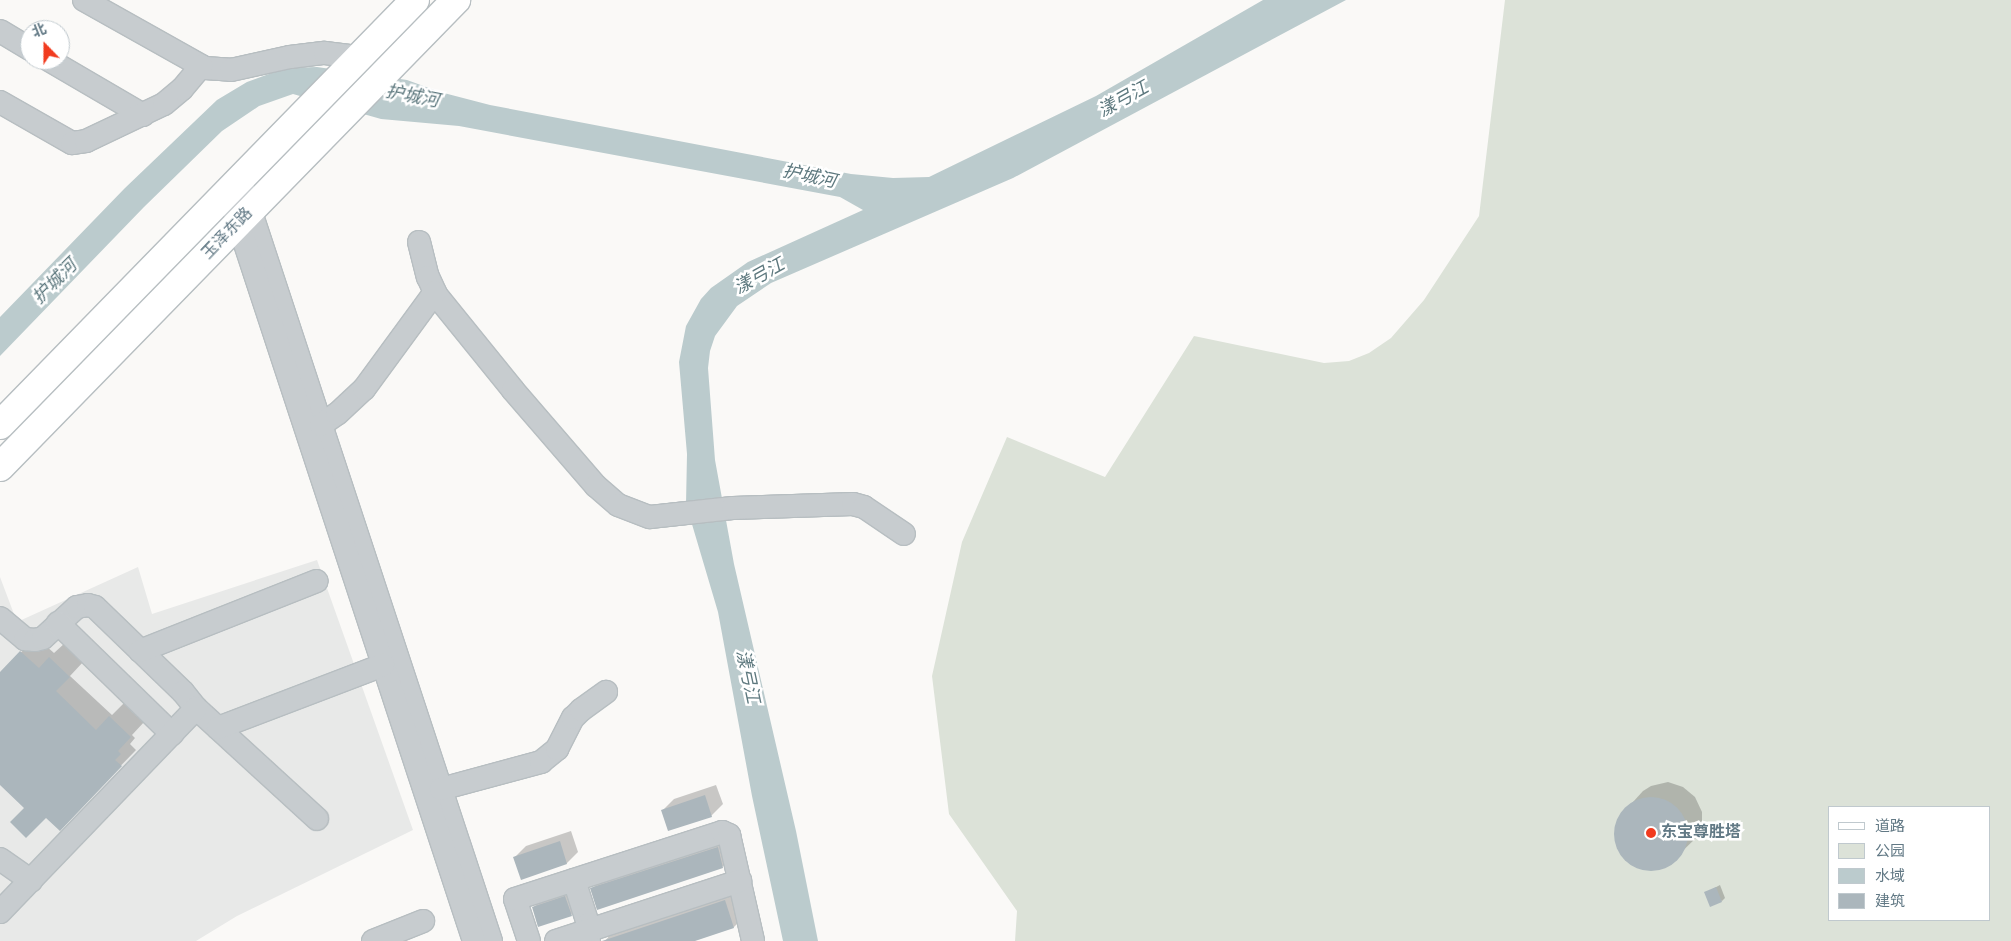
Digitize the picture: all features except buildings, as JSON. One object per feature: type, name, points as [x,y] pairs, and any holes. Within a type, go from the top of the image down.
[{"type":"main road","name":"玉泽东路","points":[[0,425],[415,0]]},
{"type":"main road","name":"玉泽东路","points":[[0,467],[456,0]]},
{"type":"street","points":[[84,0],[205,68],[231,70],[290,57],[325,53],[360,57]]},
{"type":"street","points":[[0,31],[20,43]]},
{"type":"street","points":[[0,102],[72,143],[86,142],[142,115],[175,96],[201,66]]},
{"type":"street","points":[[66,70],[142,115]]},
{"type":"street","points":[[234,186],[383,665],[474,941]]},
{"type":"street","points":[[244,217],[321,425],[491,941]]},
{"type":"street","points":[[419,242],[435,292],[513,390],[606,496],[631,511],[650,517],[733,508],[852,504],[864,507],[904,534]]},
{"type":"street","points":[[321,425],[337,414],[364,389],[435,292]]},
{"type":"street","points":[[140,651],[317,581]]},
{"type":"street","points":[[0,618],[25,639],[30,640],[43,638],[77,607],[88,605],[95,607],[183,692],[196,708],[317,819]]},
{"type":"street","points":[[58,623],[172,734]]},
{"type":"street","points":[[218,728],[383,665]]},
{"type":"street","points":[[441,789],[541,762],[556,750],[573,718],[606,692]]},
{"type":"street","points":[[0,912],[196,708]]},
{"type":"street","points":[[529,941],[515,899],[722,832],[729,835],[752,941]]},
{"type":"street","points":[[0,859],[30,881]]},
{"type":"street","points":[[574,880],[588,924],[589,936]]},
{"type":"street","points":[[556,941],[589,936],[740,881]]},
{"type":"street","points":[[382,939],[423,921]]},
{"type":"shaded area","points":[[317,560],[413,830],[237,916],[196,941],[0,941],[0,577],[17,622],[138,567],[152,614]]},
{"type":"green space","points":[[1505,0],[2011,0],[2011,941],[1015,941],[1017,911],[949,814],[932,676],[962,542],[1007,437],[1105,477],[1194,336],[1324,363],[1349,361],[1369,353],[1391,338],[1424,300],[1479,216]]},
{"type":"water","points":[[1263,0],[1346,0],[1013,178],[771,283],[737,306],[715,336],[710,351],[708,368],[715,460],[734,564],[796,831],[818,941],[783,941],[752,796],[718,612],[686,504],[687,454],[679,362],[686,326],[701,299],[711,288],[748,262],[863,210],[840,197],[459,126],[381,119],[293,94],[259,106],[222,131],[144,207],[0,356],[0,317],[125,188],[217,100],[247,82],[285,68],[317,67],[407,80],[440,92],[490,105],[851,174],[893,178],[929,177],[1096,96]]},
{"type":"place","name":"东宝尊胜塔","points":[[1651,833]]},
{"type":"water label","name":"护城河","points":[[412,98]]},
{"type":"water label","name":"漾弓江","points":[[1124,101]]},
{"type":"water label","name":"护城河","points":[[809,178]]},
{"type":"water label","name":"漾弓江","points":[[760,278]]},
{"type":"water label","name":"护城河","points":[[56,283]]},
{"type":"water label","name":"漾弓江","points":[[746,677]]}]
